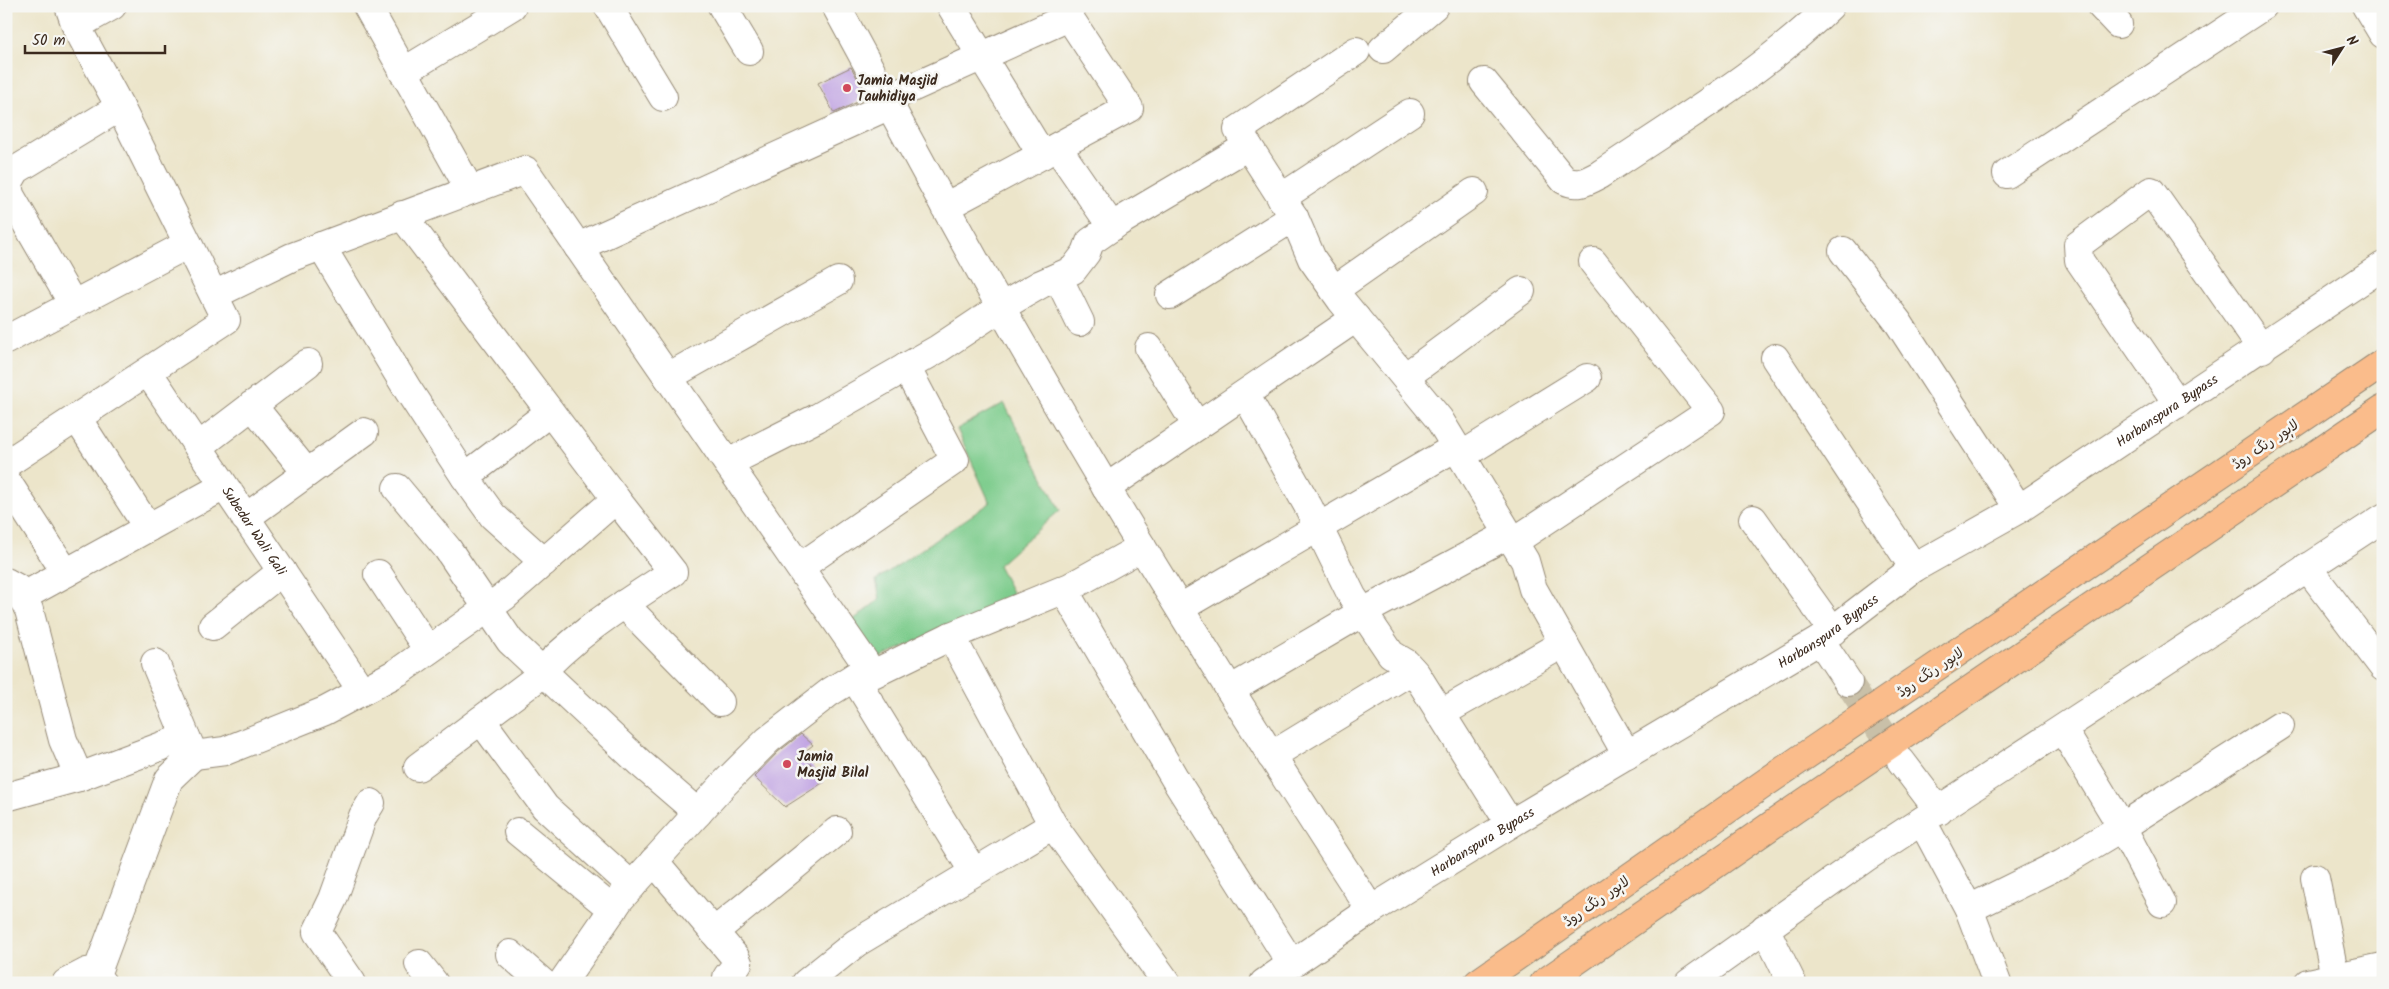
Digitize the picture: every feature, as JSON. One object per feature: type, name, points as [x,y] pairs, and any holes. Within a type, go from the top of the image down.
[{"type":"highway","name":"لاہور رنگ روڈ","points":[[1478,983],[1768,781],[2383,363]]},
{"type":"highway","points":[[1544,983],[1803,803],[2383,409]]},
{"type":"street","points":[[6,464],[226,320],[72,16],[112,6]]},
{"type":"street","points":[[368,6],[470,190]]},
{"type":"street","points":[[403,72],[512,6]]},
{"type":"street","points":[[608,6],[663,98]]},
{"type":"street","points":[[722,6],[749,51]]},
{"type":"street","points":[[836,6],[1001,307],[1106,488],[1271,756],[1371,910]]},
{"type":"street","points":[[951,6],[982,56],[1049,151],[1112,227]]},
{"type":"street","points":[[1383,49],[1434,6]]},
{"type":"street","points":[[1484,82],[1564,180],[1573,185],[1584,183],[1599,175],[1772,58],[1805,31],[1830,6]]},
{"type":"street","points":[[2007,174],[2263,6]]},
{"type":"street","points":[[2366,6],[2383,34]]},
{"type":"street","points":[[578,246],[888,102],[982,56],[1065,12],[1129,108],[946,207]]},
{"type":"street","points":[[1356,52],[1238,130],[1287,207],[1312,259],[1356,318],[1406,377],[1438,419],[1458,451],[1525,561],[1533,589],[1627,755]]},
{"type":"street","points":[[74,304],[10,195],[8,184],[16,170],[120,108]]},
{"type":"street","points":[[1170,295],[1410,113]]},
{"type":"street","points":[[728,464],[817,418],[938,349],[1001,307],[1058,276],[1073,270],[1086,253],[1090,242],[1248,146]]},
{"type":"street","points":[[214,295],[292,257],[525,170],[800,567],[862,672],[924,794],[973,871]]},
{"type":"street","points":[[2178,404],[2079,260],[2077,252],[2078,245],[2151,191],[2262,348]]},
{"type":"street","points":[[1334,290],[1474,192]]},
{"type":"street","points":[[402,216],[673,572],[606,615],[542,670],[533,681],[418,767]]},
{"type":"street","points":[[6,340],[188,244]]},
{"type":"street","points":[[321,246],[408,390],[465,477],[493,516],[544,562]]},
{"type":"street","points":[[1843,251],[1898,322],[2019,509]]},
{"type":"street","points":[[1230,690],[1363,612],[1511,538],[1711,411],[1593,262]]},
{"type":"street","name":"Harbanspura Bypass","points":[[1264,983],[1371,910],[1510,824],[1827,636],[1914,568],[2019,509],[2383,266]]},
{"type":"street","points":[[1058,276],[1080,322]]},
{"type":"street","points":[[668,377],[838,281]]},
{"type":"street","points":[[1406,377],[1521,291]]},
{"type":"street","points":[[1106,488],[1356,318]]},
{"type":"street","points":[[1149,348],[1196,426]]},
{"type":"street","points":[[1774,358],[1914,568]]},
{"type":"street","points":[[198,446],[308,362]]},
{"type":"street","points":[[800,567],[955,460],[906,367]]},
{"type":"street","name":"Subedar Wali Gali","points":[[148,372],[362,691]]},
{"type":"street","points":[[1180,608],[1318,528],[1587,378]]},
{"type":"street","points":[[1245,394],[1318,528],[1352,596],[1391,654],[1406,663],[1412,670],[1510,824]]},
{"type":"street","points":[[252,405],[307,473]]},
{"type":"street","points":[[465,477],[550,412]]},
{"type":"street","points":[[77,418],[148,528]]},
{"type":"street","points":[[246,518],[364,432]]},
{"type":"street","points":[[6,480],[66,573]]},
{"type":"street","points":[[79,777],[63,740],[29,610],[14,590],[66,573],[224,486]]},
{"type":"street","points":[[397,488],[447,548],[510,640],[640,763],[698,813]]},
{"type":"street","points":[[6,797],[190,746],[225,751],[325,711],[398,672],[489,608],[616,499]]},
{"type":"street","points":[[1690,983],[1865,858],[2063,730],[2383,518]]},
{"type":"street","points":[[1753,519],[1827,636],[1848,682]]},
{"type":"street","points":[[510,954],[562,981],[632,886],[698,813],[768,740],[830,692],[862,672],[873,674],[951,636],[1064,590],[1142,547]]},
{"type":"street","points":[[2307,567],[2383,667]]},
{"type":"street","points":[[213,626],[282,571]]},
{"type":"street","points":[[378,574],[428,650]]},
{"type":"street","points":[[1064,590],[1178,784],[1292,964]]},
{"type":"street","points":[[624,604],[720,702]]},
{"type":"street","points":[[951,636],[1053,826],[1167,983]]},
{"type":"street","points":[[1440,714],[1564,643]]},
{"type":"street","points":[[155,663],[190,746]]},
{"type":"street","points":[[1271,756],[1412,670]]},
{"type":"street","points":[[481,720],[546,807],[632,886]]},
{"type":"street","points":[[1969,909],[2062,863],[2280,726]]},
{"type":"street","points":[[2063,730],[2122,827],[2162,903]]},
{"type":"street","points":[[66,983],[87,972],[97,981],[169,780],[190,746]]},
{"type":"street","points":[[1901,761],[1930,816],[1998,983]]},
{"type":"street","points":[[342,979],[317,932],[333,899],[363,816],[372,803]]},
{"type":"street","points":[[806,983],[856,943],[973,871],[1053,826]]},
{"type":"street","points":[[714,932],[837,831]]},
{"type":"street","points":[[518,832],[613,910]]},
{"type":"street","points":[[654,861],[738,963],[727,977],[728,983]]},
{"type":"street","points":[[2315,878],[2335,977]]},
{"type":"street","points":[[1765,928],[1792,983]]},
{"type":"street","points":[[2308,983],[2335,977],[2376,973]]},
{"type":"green space","points":[[1004,403],[1060,510],[998,565],[1016,600],[875,659],[848,624],[880,599],[876,580],[990,503],[957,429]]},
{"type":"building","name":"Jamia Masjid Tauhidiya","points":[[851,67],[868,97],[834,113],[818,83]]},
{"type":"building","name":"Jamia Masjid Bilal","points":[[801,734],[813,745],[803,753],[824,782],[785,807],[754,777],[778,752]]},
{"type":"tunnel","points":[[1848,682],[1901,761]]},
{"type":"place","name":"Jamia Masjid Tauhidiya","points":[[847,88]]},
{"type":"place","name":"Jamia Masjid Bilal","points":[[787,764]]}]
